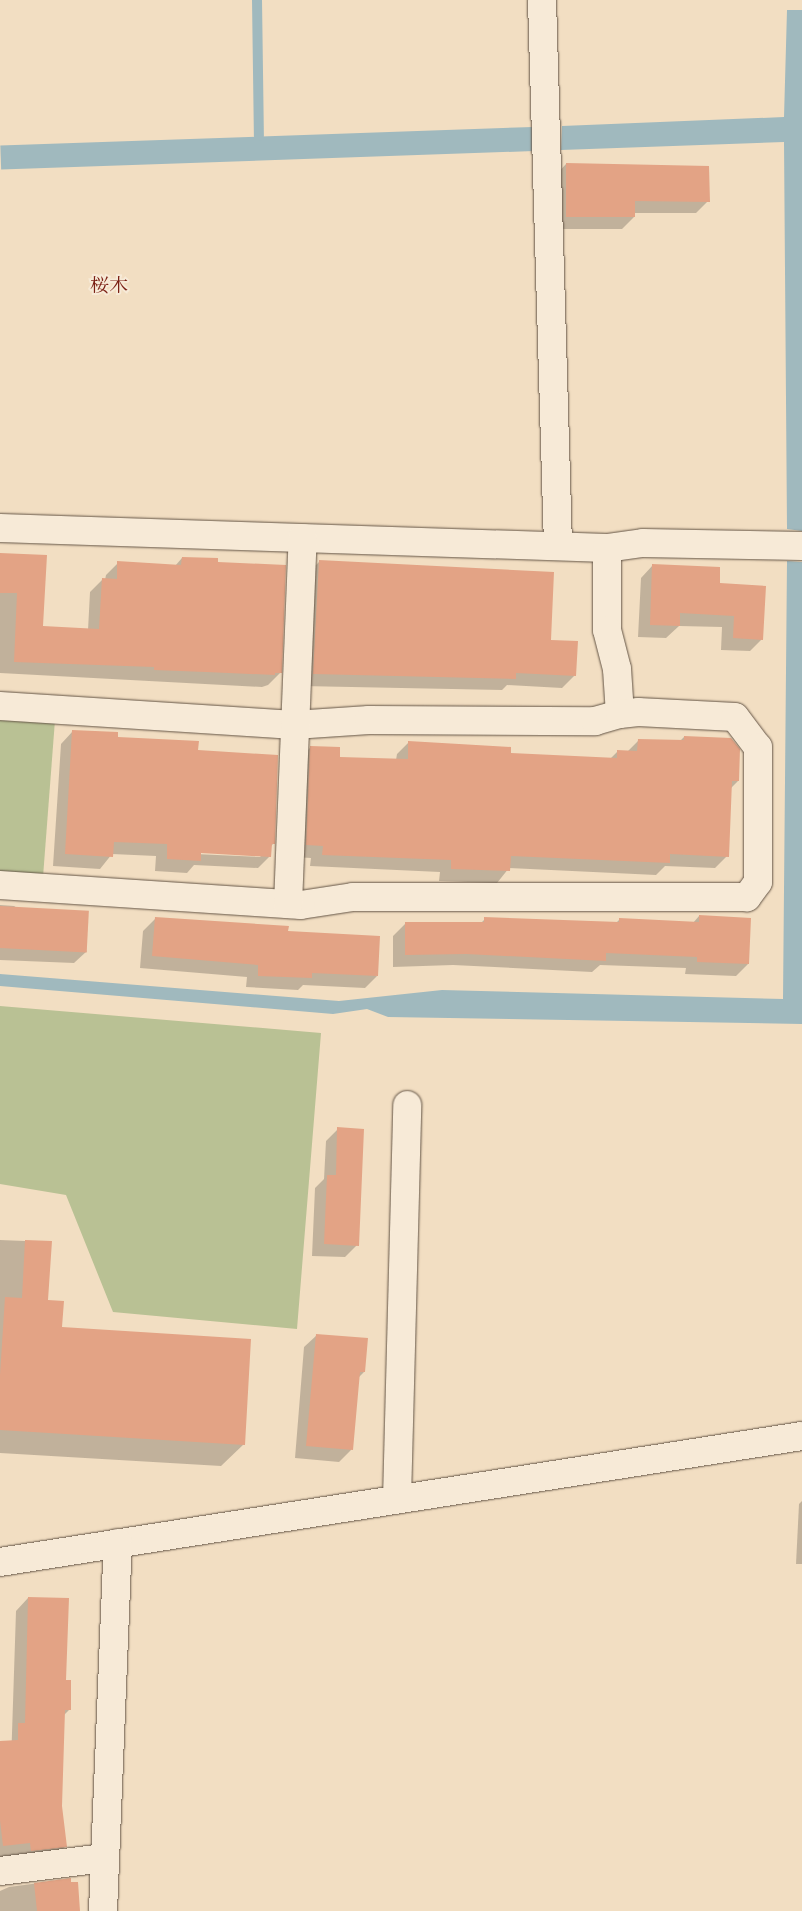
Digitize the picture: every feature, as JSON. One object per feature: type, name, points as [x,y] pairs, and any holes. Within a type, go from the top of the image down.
[{"type":"street","points":[[542,0],[558,546]]},
{"type":"street","points":[[0,528],[607,548],[643,543],[802,546]]},
{"type":"street","points":[[288,904],[303,538]]},
{"type":"street","points":[[607,548],[607,630],[617,669],[620,714]]},
{"type":"street","points":[[0,706],[294,725],[369,720],[595,721],[620,714],[638,712],[735,717],[758,747],[758,882],[747,897],[353,897],[301,905],[0,885]]},
{"type":"street","points":[[397,1500],[407,1105]]},
{"type":"street","points":[[0,1562],[802,1436]]},
{"type":"street","points":[[103,1911],[118,1543]]},
{"type":"street","points":[[0,1871],[104,1858]]},
{"type":"green space","points":[[0,716],[55,720],[43,877],[0,874]]},
{"type":"green space","points":[[0,1006],[321,1033],[297,1329],[113,1312],[66,1195],[0,1184]]},
{"type":"water","points":[[787,10],[802,10],[802,531],[787,529],[784,142],[561,150],[562,126],[784,117]]},
{"type":"water","points":[[533,127],[534,151],[1,170],[0,146]]},
{"type":"water","points":[[787,561],[802,562],[802,1024],[388,1017],[367,1009],[333,1014],[0,986],[0,974],[339,1001],[442,990],[783,999]]},
{"type":"building","points":[[566,163],[709,166],[710,202],[635,201],[635,217],[566,217]]},
{"type":"building","points":[[0,553],[47,555],[43,626],[99,629],[102,578],[117,579],[117,561],[181,565],[182,557],[218,558],[218,562],[286,565],[282,673],[275,673],[275,675],[154,670],[154,667],[14,662],[17,593],[0,593]]},
{"type":"building","points":[[319,560],[554,572],[551,640],[578,641],[576,676],[516,673],[516,679],[313,674]]},
{"type":"building","points":[[652,564],[720,567],[720,583],[766,586],[763,640],[733,638],[734,616],[680,613],[680,626],[650,625]]},
{"type":"building","points":[[72,730],[118,732],[118,737],[199,741],[198,750],[278,755],[275,844],[272,844],[271,857],[201,853],[201,861],[167,859],[167,844],[114,842],[113,857],[65,854]]},
{"type":"building","points":[[684,736],[731,738],[740,749],[739,781],[732,781],[729,857],[670,854],[670,863],[511,856],[510,871],[451,869],[451,860],[322,855],[323,846],[306,845],[310,746],[340,747],[340,757],[408,759],[408,741],[511,747],[511,753],[617,758],[617,750],[637,751],[638,739],[684,740]]},
{"type":"building","points":[[0,906],[89,911],[87,953],[0,948]]},
{"type":"building","points":[[699,915],[751,918],[749,964],[697,962],[697,957],[606,953],[606,961],[466,954],[405,955],[405,922],[484,922],[484,917],[619,922],[619,918],[699,922]]},
{"type":"building","points":[[155,917],[289,926],[288,931],[380,936],[378,976],[312,973],[312,978],[258,976],[258,965],[152,956]]},
{"type":"building","points":[[337,1127],[364,1129],[359,1246],[324,1244],[327,1175],[336,1175]]},
{"type":"building","points":[[25,1240],[52,1241],[48,1300],[64,1301],[62,1327],[251,1339],[245,1445],[0,1430],[0,1375],[5,1297],[22,1298]]},
{"type":"building","points":[[316,1334],[368,1338],[365,1372],[360,1372],[353,1450],[306,1446]]},
{"type":"building","points":[[28,1597],[69,1598],[66,1680],[71,1680],[71,1710],[65,1710],[62,1806],[67,1847],[31,1851],[30,1843],[3,1846],[0,1820],[0,1741],[18,1740],[18,1723],[25,1723]]},
{"type":"building","points":[[71,1878],[71,1882],[78,1882],[80,1911],[37,1911],[34,1883]]},
{"type":"waterway","points":[[257,0],[259,136]]},
{"type":"district","name":"桜木","points":[[109,288]]}]
